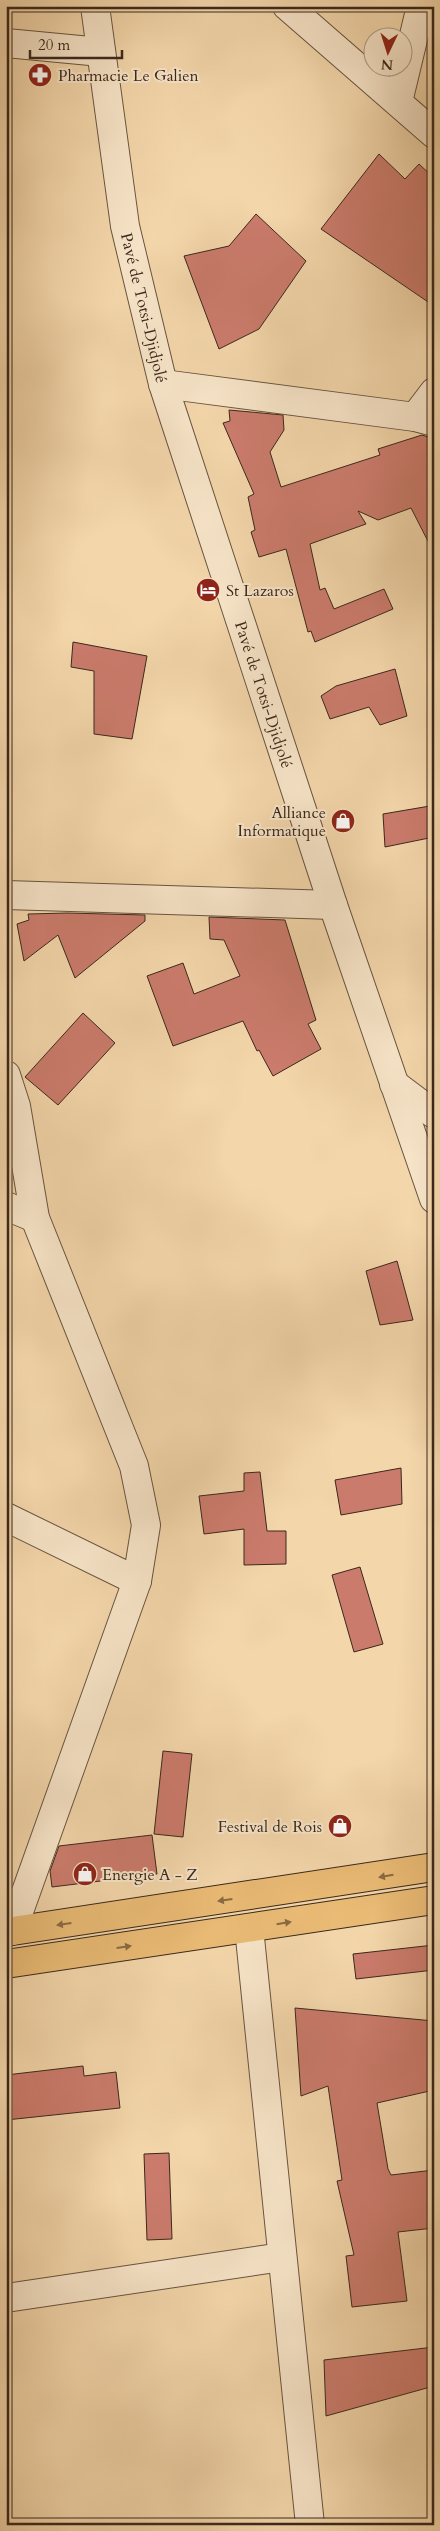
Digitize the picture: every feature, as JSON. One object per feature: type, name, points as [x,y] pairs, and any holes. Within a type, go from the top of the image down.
[{"type":"main road","points":[[9,1932],[434,1868]]},
{"type":"main road","points":[[6,1964],[434,1900]]},
{"type":"street","name":"Pavé de Totsi-Djidjolé","points":[[95,6],[125,226],[163,384],[334,905],[434,1199]]},
{"type":"street","points":[[287,6],[434,134]]},
{"type":"street","points":[[398,102],[421,6]]},
{"type":"street","points":[[6,43],[101,52]]},
{"type":"street","points":[[163,384],[424,420],[434,392]]},
{"type":"street","points":[[6,895],[334,905]]},
{"type":"street","points":[[6,1075],[16,1106],[35,1218],[134,1466],[146,1525],[137,1581],[9,1932]]},
{"type":"street","points":[[394,1084],[434,1114]]},
{"type":"street","points":[[6,1206],[35,1218]]},
{"type":"street","points":[[6,1517],[137,1581]]},
{"type":"street","points":[[249,1928],[310,2525]]},
{"type":"street","points":[[6,2298],[282,2257]]},
{"type":"building","points":[[379,154],[405,179],[419,164],[434,178],[434,306],[321,229]]},
{"type":"building","points":[[256,214],[306,261],[259,329],[219,349],[184,256],[229,246]]},
{"type":"building","points":[[229,410],[283,415],[284,430],[270,452],[281,487],[380,455],[378,449],[422,435],[428,437],[434,452],[434,553],[411,508],[378,520],[358,511],[366,524],[310,544],[320,590],[325,588],[334,609],[384,589],[393,609],[315,642],[311,631],[308,632],[286,549],[259,557],[251,532],[255,530],[248,497],[254,494],[223,423],[230,421]]},
{"type":"building","points":[[73,642],[147,656],[132,739],[94,734],[94,671],[71,667]]},
{"type":"building","points":[[395,669],[407,716],[380,725],[369,707],[330,719],[321,696],[336,686]]},
{"type":"building","points":[[430,806],[434,837],[385,847],[383,814]]},
{"type":"building","points":[[28,914],[145,915],[145,921],[75,978],[58,935],[24,961],[17,924],[29,920]]},
{"type":"building","points":[[209,917],[285,920],[316,1020],[308,1024],[321,1049],[273,1076],[259,1050],[257,1051],[243,1021],[173,1046],[147,976],[183,963],[194,994],[240,976],[224,940],[210,939]]},
{"type":"building","points":[[83,1013],[115,1043],[58,1105],[25,1077]]},
{"type":"building","points":[[397,1261],[413,1320],[380,1325],[366,1271]]},
{"type":"building","points":[[401,1468],[402,1504],[341,1515],[335,1480]]},
{"type":"building","points":[[260,1472],[267,1531],[286,1531],[286,1564],[244,1565],[244,1529],[204,1534],[199,1496],[244,1491],[244,1473]]},
{"type":"building","points":[[360,1567],[383,1644],[354,1652],[332,1575]]},
{"type":"building","points":[[163,1751],[192,1754],[183,1837],[154,1834]]},
{"type":"building","points":[[152,1835],[157,1874],[52,1887],[50,1871],[59,1846]]},
{"type":"building","points":[[434,1945],[434,1970],[356,1979],[353,1954]]},
{"type":"building","points":[[295,2008],[434,2021],[434,2090],[377,2103],[388,2169],[391,2175],[434,2170],[434,2228],[398,2232],[407,2301],[352,2307],[346,2256],[354,2255],[337,2181],[342,2180],[328,2086],[301,2096]]},
{"type":"building","points":[[83,2066],[84,2076],[116,2072],[120,2108],[6,2120],[6,2075]]},
{"type":"building","points":[[169,2153],[172,2239],[147,2240],[144,2154]]},
{"type":"building","points":[[434,2347],[434,2386],[326,2416],[324,2360]]},
{"type":"place","name":"Pharmacie Le Galien","points":[[40,75]]},
{"type":"place","name":"St Lazaros","points":[[208,590]]},
{"type":"place","name":"Alliance Informatique","points":[[343,821]]},
{"type":"place","name":"Festival de Rois","points":[[340,1826]]},
{"type":"place","name":"Energie A - Z","points":[[85,1874]]}]
